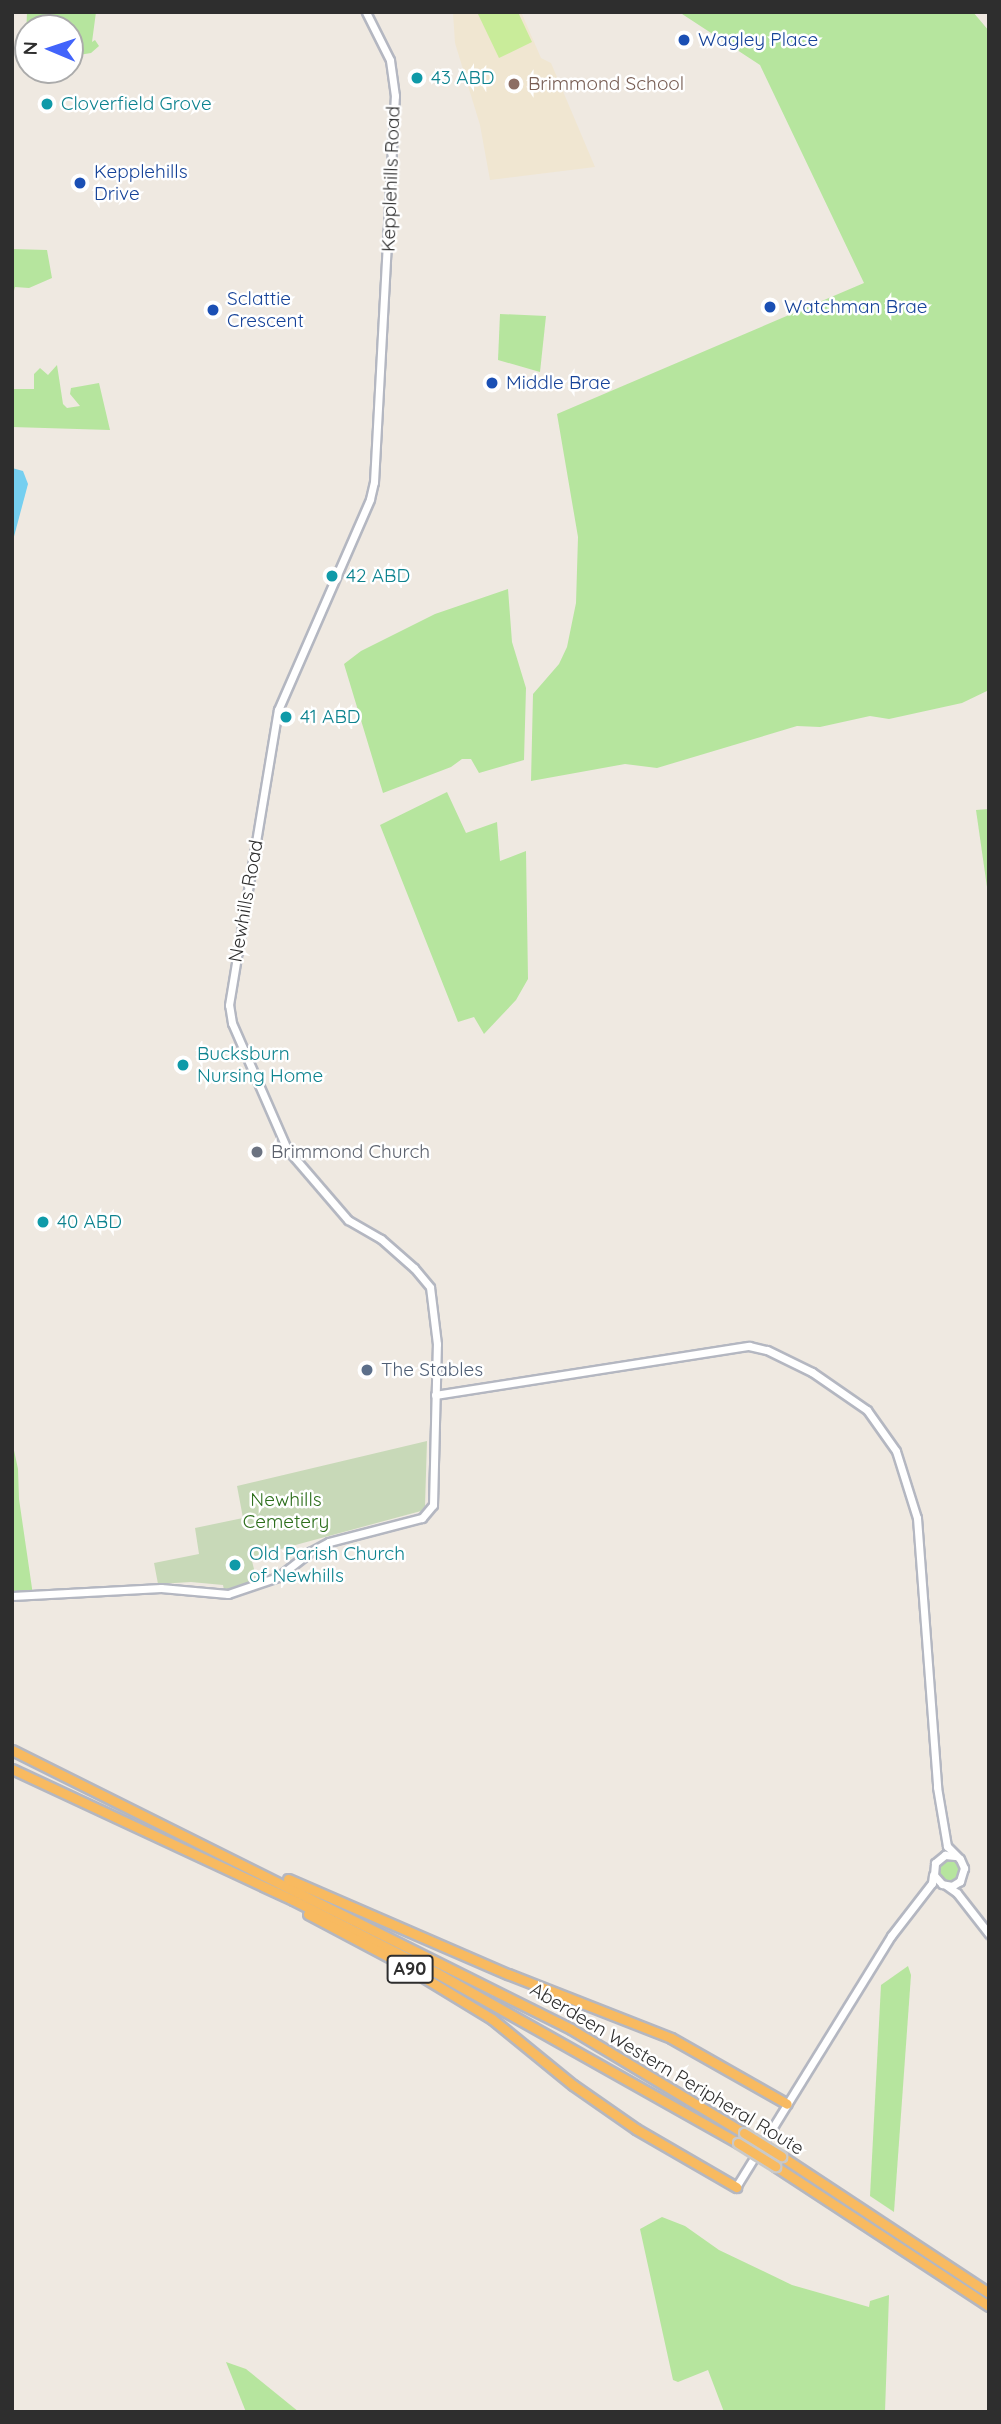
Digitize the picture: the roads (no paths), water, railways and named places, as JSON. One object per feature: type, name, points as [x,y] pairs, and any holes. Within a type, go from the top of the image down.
[{"type":"highway","name":"Aberdeen Western Peripheral Route","points":[[12,1750],[571,2029],[781,2155],[989,2293]]},
{"type":"highway","name":"Aberdeen Western Peripheral Route","points":[[12,1769],[435,1972],[738,2143],[989,2306]]},
{"type":"highway","name":"A90","points":[[237,1860],[508,1974],[671,2038],[787,2104]]},
{"type":"highway","name":"A90","points":[[233,1873],[400,1963],[492,2019],[594,2100],[636,2129],[736,2187]]},
{"type":"street","name":"Kepplehills Road","points":[[366,12],[387,53],[394,79],[382,353]]},
{"type":"street","name":"Newhills Road","points":[[12,1596],[161,1588],[228,1594],[278,1577],[316,1548],[329,1542],[422,1518],[431,1511],[434,1496],[437,1344],[430,1287],[414,1268],[381,1239],[348,1220],[287,1149],[232,1023],[229,1005],[278,709],[370,499],[374,482],[382,353]]},
{"type":"street","points":[[435,1395],[740,1346],[757,1347],[789,1360],[862,1406],[881,1425],[897,1451],[915,1504],[937,1787],[944,1835],[964,1868],[962,1878],[965,1904]]},
{"type":"street","points":[[736,2187],[891,1936],[932,1883],[944,1835]]},
{"type":"street","points":[[937,1860],[945,1855],[956,1856]]},
{"type":"street","points":[[933,1871],[989,1934]]},
{"type":"street","points":[[922,1898],[944,1885],[956,1884],[962,1878]]},
{"type":"water","points":[[12,468],[23,471],[28,484],[12,544]]},
{"type":"place","name":"Wagley Place","points":[[684,40]]},
{"type":"place","name":"43 ABD","points":[[417,78]]},
{"type":"place","name":"Brimmond School","points":[[514,84]]},
{"type":"place","name":"Cloverfield Grove","points":[[47,104]]},
{"type":"place","name":"Kepplehills Drive","points":[[80,183]]},
{"type":"place","name":"Watchman Brae","points":[[770,307]]},
{"type":"place","name":"Sclattie Crescent","points":[[213,310]]},
{"type":"place","name":"Middle Brae","points":[[492,383]]},
{"type":"place","name":"42 ABD","points":[[332,576]]},
{"type":"place","name":"41 ABD","points":[[286,717]]},
{"type":"place","name":"Bucksburn Nursing Home","points":[[183,1065]]},
{"type":"place","name":"Brimmond Church","points":[[257,1152]]},
{"type":"place","name":"40 ABD","points":[[43,1222]]},
{"type":"place","name":"The Stables","points":[[367,1370]]},
{"type":"place","name":"Old Parish Church of Newhills","points":[[235,1565]]},
{"type":"park label","name":"Newhills Cemetery","points":[[286,1511]]}]
